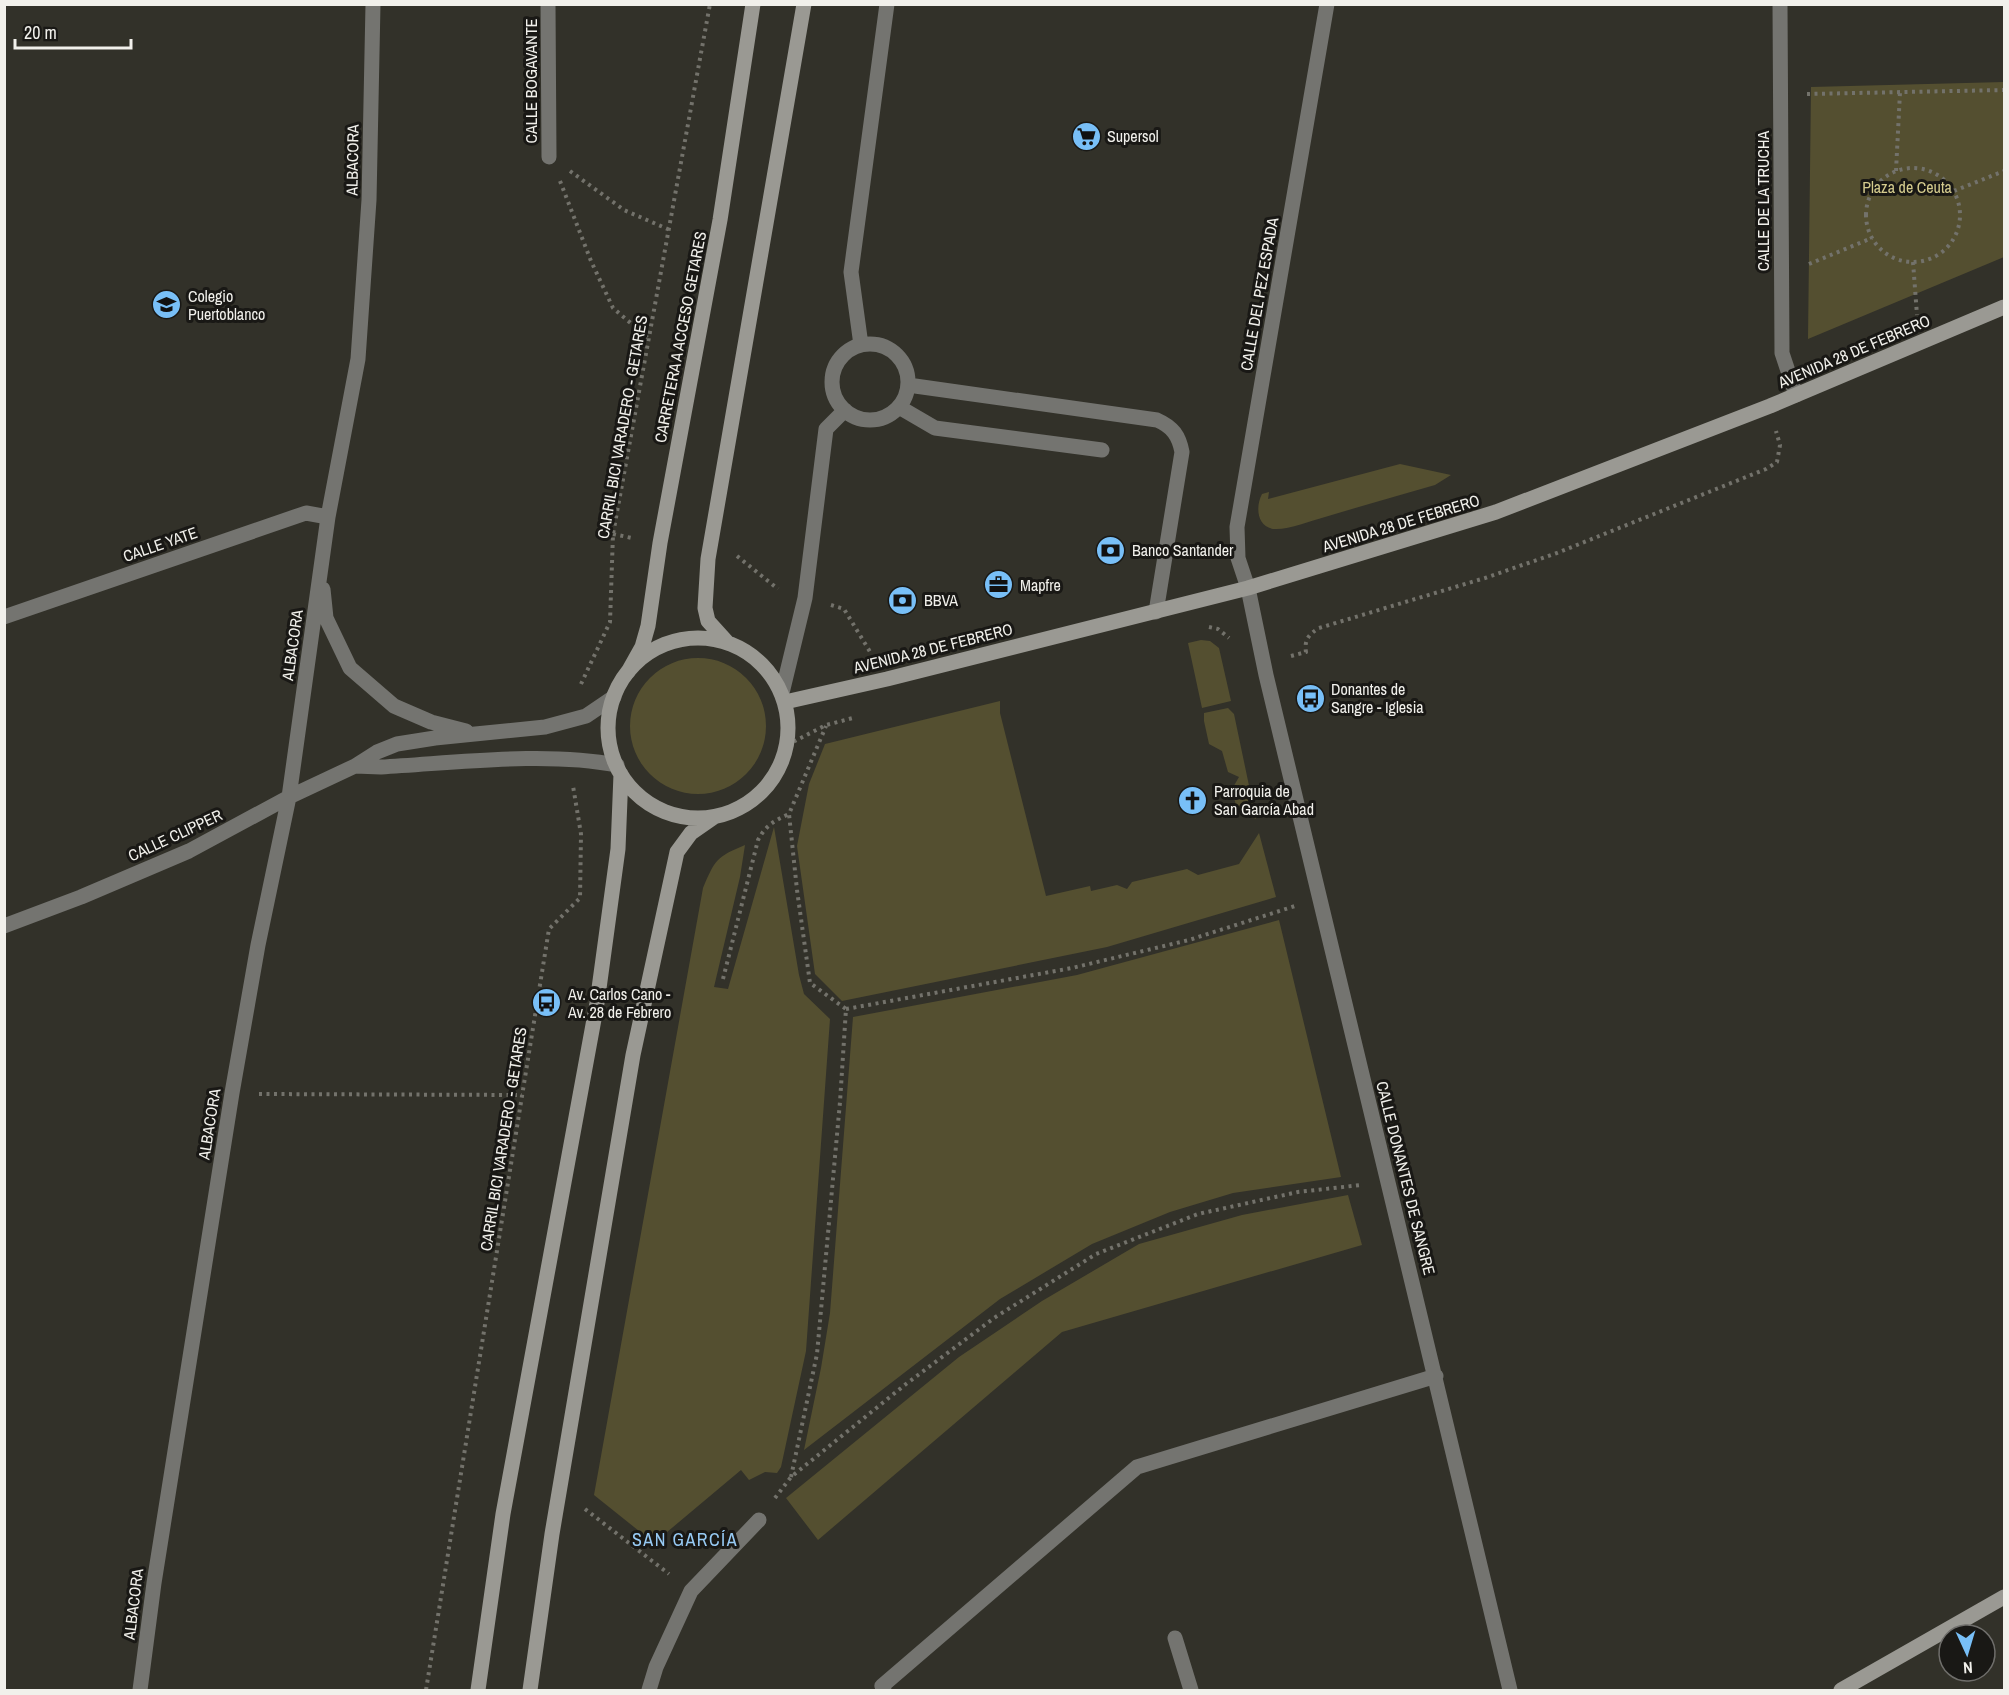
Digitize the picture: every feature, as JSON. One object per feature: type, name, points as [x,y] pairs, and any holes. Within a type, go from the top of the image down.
[{"type":"street","name":"ALBACORA","points":[[140,1690],[153,1583],[232,1094],[258,945],[289,797],[328,517],[358,358],[369,200],[373,4]]},
{"type":"street","name":"CALLE BOGAVANTE","points":[[548,4],[549,157]]},
{"type":"street","name":"CARRETERA A ACCESO GETARES","points":[[628,672],[642,647],[648,626],[660,543],[720,220],[753,4]]},
{"type":"street","points":[[727,642],[708,621],[706,615],[708,559],[804,4]]},
{"type":"street","points":[[861,345],[851,272],[887,4]]},
{"type":"street","name":"CALLE DEL PEZ ESPADA","points":[[1266,675],[1248,588],[1238,558],[1237,527],[1327,4]]},
{"type":"street","name":"CALLE DE LA TRUCHA","points":[[1780,4],[1782,353],[1796,395]]},
{"type":"street","name":"AVENIDA 28 DE FEBRERO","points":[[784,697],[887,679],[1156,612],[1248,588],[1496,512],[1796,395],[2004,307]]},
{"type":"street","points":[[873,344],[895,353],[903,362],[908,385],[905,396],[890,414],[879,419],[867,420],[855,417],[837,401],[832,379],[841,357],[861,345],[873,344]]},
{"type":"street","points":[[908,385],[1158,420],[1167,424],[1175,432],[1182,453],[1156,612]]},
{"type":"street","points":[[898,406],[935,428],[1102,450]]},
{"type":"street","points":[[784,697],[763,665],[746,651],[727,642],[705,638],[663,645],[643,657],[628,672],[614,697],[608,732],[612,754],[619,770],[633,791],[651,805],[671,814],[692,818],[714,817],[735,811],[753,800],[769,784],[780,766],[787,745],[789,724],[784,697],[805,598],[826,429],[845,410]]},
{"type":"street","name":"CALLE YATE","points":[[4,617],[306,513],[328,517]]},
{"type":"street","name":"ALBACORA","points":[[321,564],[326,618],[350,668],[394,706],[431,722],[484,734]]},
{"type":"street","name":"CALLE DONANTES DE SANGRE","points":[[1266,675],[1510,1690]]},
{"type":"street","name":"CALLE CLIPPER","points":[[4,926],[189,852],[289,797],[397,744],[545,727],[586,716],[614,697]]},
{"type":"street","name":"CALLE CLIPPER","points":[[355,766],[381,767],[568,759],[596,761],[619,770]]},
{"type":"street","points":[[478,1690],[503,1514],[597,1003],[618,849],[619,770]]},
{"type":"street","points":[[530,1690],[560,1490],[633,1055],[677,852],[691,833],[714,817]]},
{"type":"street","points":[[884,1690],[882,1686],[1137,1467],[1436,1376]]},
{"type":"street","points":[[649,1690],[656,1668],[692,1591],[759,1520]]},
{"type":"street","points":[[1841,1690],[2004,1597]]},
{"type":"street","points":[[1175,1638],[1191,1690]]},
{"type":"path","name":"CARRIL BICI VARADERO - GETARES","points":[[574,719],[579,689],[610,622],[613,534],[710,4]]},
{"type":"path","points":[[1780,94],[2004,90]]},
{"type":"path","points":[[1896,171],[1900,92]]},
{"type":"path","points":[[549,157],[624,210],[670,230]]},
{"type":"path","points":[[549,157],[572,208],[591,261],[613,308],[649,339]]},
{"type":"path","points":[[1913,168],[1929,171],[1943,179],[1954,191],[1959,207],[1959,223],[1954,238],[1944,251],[1929,259],[1913,262],[1897,259],[1882,251],[1872,238],[1866,223],[1866,207],[1872,191],[1882,179],[1896,171],[1913,168]]},
{"type":"path","points":[[1954,191],[2004,171]]},
{"type":"path","points":[[1782,276],[1872,238]]},
{"type":"path","points":[[1913,262],[1917,316]]},
{"type":"path","points":[[826,725],[789,814],[810,983],[846,1009],[1072,968],[1189,940],[1320,897]]},
{"type":"path","name":"CARRIL BICI VARADERO - GETARES","points":[[426,1690],[549,929],[580,898],[582,834],[568,759]]},
{"type":"path","points":[[723,979],[758,840],[764,829],[772,822],[789,814]]},
{"type":"path","points":[[791,1478],[817,1354],[840,1102],[846,1009]]},
{"type":"path","points":[[232,1094],[522,1095]]},
{"type":"path","points":[[759,1520],[791,1478],[906,1384],[994,1318],[1096,1254],[1198,1214],[1298,1192],[1388,1182]]},
{"type":"path","points":[[560,1490],[692,1591]]},
{"type":"green space","name":"Plaza de Ceuta","points":[[2004,82],[2004,257],[1808,339],[1811,87]]},
{"type":"green space","points":[[1400,464],[1451,475],[1435,485],[1288,528],[1270,528],[1261,521],[1259,516],[1262,494],[1269,492],[1268,499]]},
{"type":"green space","points":[[1201,640],[1210,641],[1219,648],[1231,701],[1202,708],[1188,643]]},
{"type":"green space","points":[[698,658],[724,663],[736,669],[746,678],[755,688],[761,700],[766,726],[761,752],[755,764],[746,774],[736,783],[724,789],[698,794],[672,789],[660,783],[650,774],[641,764],[635,752],[630,726],[635,700],[641,688],[650,678],[660,669],[672,663]]},
{"type":"green space","points":[[1000,701],[1000,713],[1046,896],[1090,886],[1091,891],[1117,885],[1127,889],[1132,882],[1187,869],[1198,875],[1239,864],[1259,833],[1276,897],[1107,947],[842,1001],[815,974],[797,846],[809,784],[825,744]]},
{"type":"green space","points":[[1228,708],[1234,714],[1256,819],[1237,810],[1232,789],[1239,777],[1228,772],[1222,751],[1209,744],[1204,713]]},
{"type":"green space","points":[[774,827],[804,994],[830,1019],[806,1351],[781,1467],[777,1473],[765,1472],[749,1480],[741,1470],[654,1543],[594,1495],[703,888],[718,860],[745,845],[740,877],[714,987],[728,989]]},
{"type":"green space","points":[[1279,920],[1341,1177],[1233,1193],[1170,1212],[1092,1244],[1000,1299],[804,1450],[830,1313],[853,1017],[1077,975]]},
{"type":"green space","points":[[1348,1195],[1362,1245],[1062,1332],[818,1540],[786,1498],[959,1357],[1042,1301],[1139,1244],[1242,1215]]},
{"type":"place","name":"Supersol","points":[[1086,136]]},
{"type":"place","name":"Colegio Puertoblanco","points":[[167,305]]},
{"type":"place","name":"Banco Santander","points":[[1111,550]]},
{"type":"place","name":"Mapfre","points":[[999,585]]},
{"type":"place","name":"BBVA","points":[[903,600]]},
{"type":"place","name":"Donantes de Sangre - Iglesia","points":[[1310,698]]},
{"type":"place","name":"Parroquia de San García Abad","points":[[1193,800]]},
{"type":"place","name":"Av. Carlos Cano - Av. 28 de Febrero","points":[[547,1003]]},
{"type":"district","name":"SAN GARCÍA","points":[[685,1540]]}]
